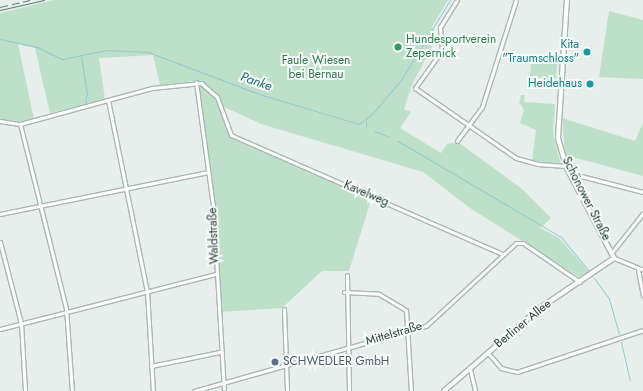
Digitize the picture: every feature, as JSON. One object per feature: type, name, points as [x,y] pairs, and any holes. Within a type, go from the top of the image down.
[{"type":"street","points":[[457,0],[440,27],[442,50],[414,86],[516,158],[538,164],[566,166]]},
{"type":"street","points":[[457,141],[471,127],[493,78],[516,0]]},
{"type":"street","name":"Schönower Straße","points":[[567,0],[558,112],[558,138],[566,166],[571,177],[614,254]]},
{"type":"street","points":[[0,120],[20,124],[152,88],[196,82]]},
{"type":"street","name":"Kavelweg","points":[[196,82],[218,96],[231,135],[502,254]]},
{"type":"street","name":"Waldstraße","points":[[196,82],[208,172],[224,391]]},
{"type":"street","points":[[108,100],[147,291],[153,391]]},
{"type":"street","points":[[20,124],[67,312],[72,391]]},
{"type":"street","points":[[0,214],[208,172]]},
{"type":"street","points":[[571,177],[643,192]]},
{"type":"street","points":[[643,213],[641,219],[614,254],[638,270],[643,270]]},
{"type":"street","points":[[0,242],[21,323],[25,391]]},
{"type":"street","name":"Mittelstraße","points":[[194,391],[223,385],[408,331],[434,320],[502,254],[520,242],[580,282]]},
{"type":"street","name":"Berliner Allee","points":[[444,391],[540,308],[608,265],[614,254]]},
{"type":"street","points":[[638,270],[643,296]]},
{"type":"street","points":[[0,329],[216,274]]},
{"type":"street","points":[[347,275],[344,292],[349,391]]},
{"type":"street","points":[[344,292],[370,291],[404,307],[408,331],[411,391]]},
{"type":"street","points":[[284,309],[286,391]]},
{"type":"street","points":[[488,353],[501,368],[517,372],[643,330]]},
{"type":"street","points":[[151,366],[220,352]]},
{"type":"street","points":[[470,369],[474,391]]},
{"type":"green space","name":"Faule Wiesen bei Bernau","points":[[54,0],[448,0],[432,27],[437,37],[412,85],[404,109],[411,112],[400,128],[441,153],[447,144],[458,142],[522,189],[551,218],[540,228],[559,238],[589,272],[579,277],[470,208],[423,172],[261,124],[222,106],[230,136],[371,200],[349,271],[322,271],[282,308],[219,312],[215,206],[197,81],[160,85],[153,55],[99,58],[105,99],[50,113],[35,48],[18,44],[34,119],[18,123],[0,119],[0,13]]},
{"type":"green space","points":[[609,11],[643,20],[643,79],[599,77]]},
{"type":"green space","points":[[531,61],[557,64],[556,79],[530,77]]},
{"type":"green space","points":[[521,95],[525,95],[524,102],[555,104],[553,133],[561,165],[532,160],[536,130],[520,123],[524,110],[519,102]]},
{"type":"green space","points":[[562,118],[635,141],[643,123],[643,176],[565,155]]},
{"type":"waterway","name":"Panke","points":[[0,39],[37,47],[62,59],[106,50],[148,52],[262,95],[359,124],[372,114],[401,80],[450,0]]},
{"type":"waterway","points":[[81,56],[87,92],[85,103]]},
{"type":"waterway","name":"Panke","points":[[366,121],[366,126]]},
{"type":"waterway","points":[[374,131],[390,137]]},
{"type":"waterway","points":[[398,141],[561,237],[589,271]]},
{"type":"waterway","points":[[39,209],[42,222]]},
{"type":"waterway","points":[[43,226],[48,244]]},
{"type":"waterway","points":[[49,249],[57,278]]},
{"type":"waterway","points":[[594,278],[609,299],[619,334]]},
{"type":"waterway","points":[[57,279],[58,285]]},
{"type":"waterway","points":[[59,288],[61,295]]},
{"type":"waterway","points":[[62,299],[64,308]]},
{"type":"waterway","points":[[621,342],[630,380]]},
{"type":"tram line","points":[[0,10],[44,0]]},
{"type":"railway","points":[[0,7],[30,0]]},
{"type":"place","name":"Hundesportverein Zepernick","points":[[398,47]]},
{"type":"place","name":"Kita \"Traumschloss\"","points":[[587,52]]},
{"type":"place","name":"Heidehaus","points":[[590,84]]},
{"type":"place","name":"SCHWEDLER GmbH","points":[[275,362]]}]
